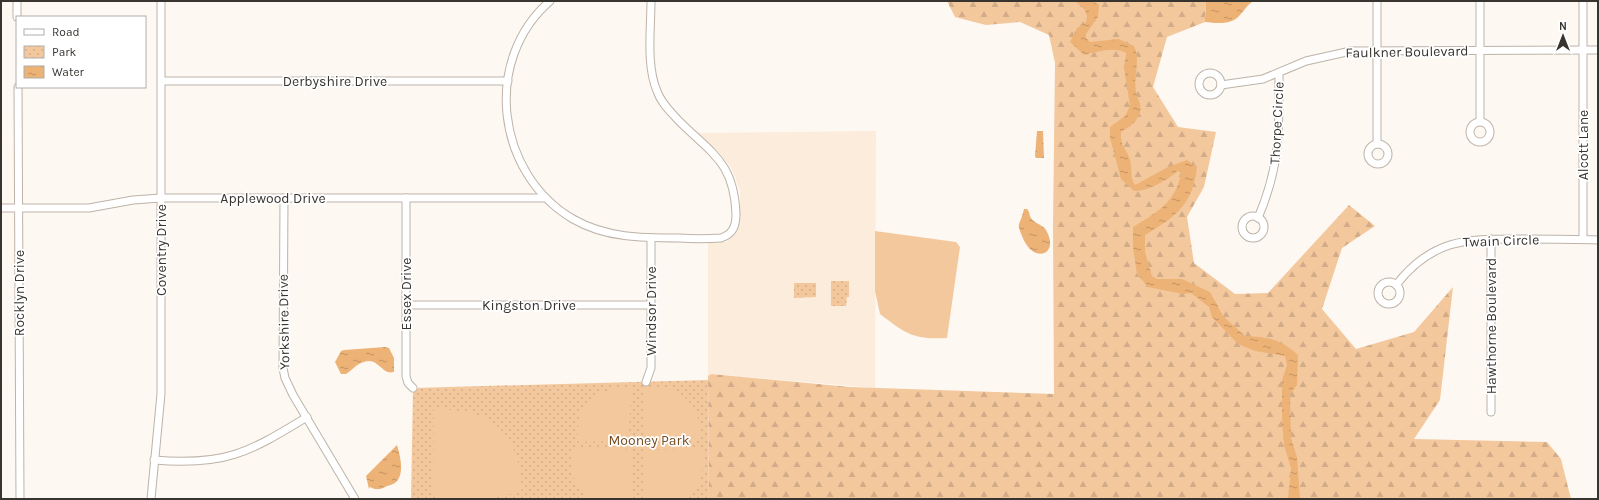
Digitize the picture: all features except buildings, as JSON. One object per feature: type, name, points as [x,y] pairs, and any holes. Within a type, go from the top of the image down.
[{"type":"street","points":[[17,1],[17,16]]},
{"type":"street","name":"Coventry Drive","points":[[151,499],[161,388],[161,1]]},
{"type":"street","points":[[550,1],[533,19],[520,40],[512,61],[508,81],[506,106],[511,140],[521,165],[546,198],[570,217],[596,230],[622,236],[651,238],[714,239],[725,237],[733,230],[736,217],[734,191],[727,170],[715,155],[665,106],[656,88],[651,71],[651,1]]},
{"type":"street","points":[[1377,1],[1377,144]]},
{"type":"street","points":[[1480,1],[1480,121]]},
{"type":"street","name":"Alcott Lane","points":[[1583,1],[1583,239]]},
{"type":"street","name":"Faulkner Boulevard","points":[[1221,85],[1263,79],[1322,56],[1344,52],[1598,50]]},
{"type":"street","name":"Thorpe Circle","points":[[1258,218],[1277,162],[1279,133],[1279,73]]},
{"type":"street","name":"Derbyshire Drive","points":[[162,81],[508,81]]},
{"type":"street","name":"Rocklyn Drive","points":[[18,88],[20,499]]},
{"type":"street","name":"Applewood Drive","points":[[1,208],[89,208],[133,200],[161,198],[546,198]]},
{"type":"street","name":"Essex Drive","points":[[406,198],[406,376],[408,383],[413,388]]},
{"type":"street","name":"Yorkshire Drive","points":[[284,199],[283,368],[288,387],[355,499]]},
{"type":"street","name":"Windsor Drive","points":[[646,382],[651,368],[651,238]]},
{"type":"street","name":"Hawthorne Boulevard","points":[[1491,239],[1491,412]]},
{"type":"street","name":"Twain Circle","points":[[1396,285],[1415,264],[1441,247],[1471,240],[1598,240]]},
{"type":"street","name":"Kingston Drive","points":[[407,305],[651,305]]},
{"type":"street","points":[[154,460],[204,462],[236,456],[266,442],[307,417]]},
{"type":"shaded area","points":[[876,131],[875,388],[711,374],[708,376],[708,242],[726,242],[737,233],[740,223],[740,191],[732,169],[721,155],[698,133]]},
{"type":"green space","points":[[947,1],[1206,1],[1205,22],[1167,37],[1153,87],[1178,127],[1216,132],[1204,187],[1187,217],[1194,263],[1235,294],[1268,293],[1349,205],[1375,226],[1342,248],[1322,309],[1356,349],[1414,332],[1453,287],[1440,400],[1414,439],[1547,442],[1561,459],[1571,499],[709,499],[708,376],[711,374],[850,387],[1054,394],[1053,226],[1055,63],[1049,35],[1020,22],[986,25],[955,17]]},
{"type":"green space","points":[[875,231],[956,242],[960,247],[947,338],[918,337],[904,331],[880,314],[875,291]]},
{"type":"green space","points":[[831,281],[849,281],[849,297],[847,297],[846,306],[831,306]]},
{"type":"green space","points":[[794,283],[816,283],[816,297],[794,298]]},
{"type":"green space","name":"Mooney Park","points":[[708,380],[709,499],[411,499],[413,388]]},
{"type":"green space","points":[[666,388],[684,396],[694,408],[697,416],[699,424],[698,440],[648,440],[643,436],[643,389]]},
{"type":"green space","points":[[614,389],[631,389],[629,438],[626,441],[578,442],[579,423],[584,408],[589,401],[596,396]]},
{"type":"green space","points":[[434,409],[455,410],[472,414],[487,419],[499,427],[508,438],[515,452],[522,490],[504,496],[470,499],[438,499],[433,493]]},
{"type":"green space","points":[[572,449],[625,449],[631,453],[631,499],[586,498],[573,477]]},
{"type":"green space","points":[[703,449],[703,470],[699,483],[692,495],[686,499],[644,499],[643,452],[647,450]]},
{"type":"water","points":[[1075,1],[1093,1],[1099,5],[1098,17],[1086,34],[1086,38],[1090,42],[1119,39],[1134,46],[1136,51],[1137,62],[1135,86],[1140,112],[1134,123],[1121,132],[1122,142],[1130,160],[1132,179],[1135,185],[1168,167],[1187,160],[1197,167],[1195,180],[1191,191],[1181,208],[1174,216],[1145,235],[1145,252],[1152,276],[1157,279],[1182,279],[1210,292],[1223,316],[1245,336],[1268,338],[1280,342],[1298,355],[1297,385],[1290,394],[1291,438],[1297,457],[1300,499],[1288,498],[1291,468],[1284,445],[1282,421],[1282,380],[1287,365],[1285,356],[1255,351],[1238,344],[1212,317],[1209,307],[1191,293],[1183,294],[1148,287],[1137,274],[1133,247],[1133,227],[1164,206],[1175,191],[1179,183],[1181,173],[1178,171],[1158,184],[1140,191],[1134,191],[1121,179],[1110,138],[1110,127],[1125,116],[1130,106],[1124,68],[1126,53],[1111,50],[1099,51],[1084,55],[1070,42],[1077,28],[1086,22],[1087,17],[1085,10]]},
{"type":"water","points":[[1206,1],[1253,1],[1237,18],[1230,22],[1218,23],[1205,22]]},
{"type":"water","points":[[1037,131],[1043,131],[1044,158],[1036,158],[1035,156]]},
{"type":"water","points":[[1024,209],[1029,211],[1032,220],[1046,229],[1050,240],[1050,246],[1043,254],[1038,254],[1032,251],[1022,236],[1019,225]]},
{"type":"water","points":[[389,348],[394,358],[394,372],[385,371],[375,363],[366,361],[357,365],[346,374],[341,374],[335,362],[341,351],[344,350]]},
{"type":"water","points":[[397,445],[401,464],[399,479],[394,484],[381,489],[370,487],[369,489],[366,476]]}]
